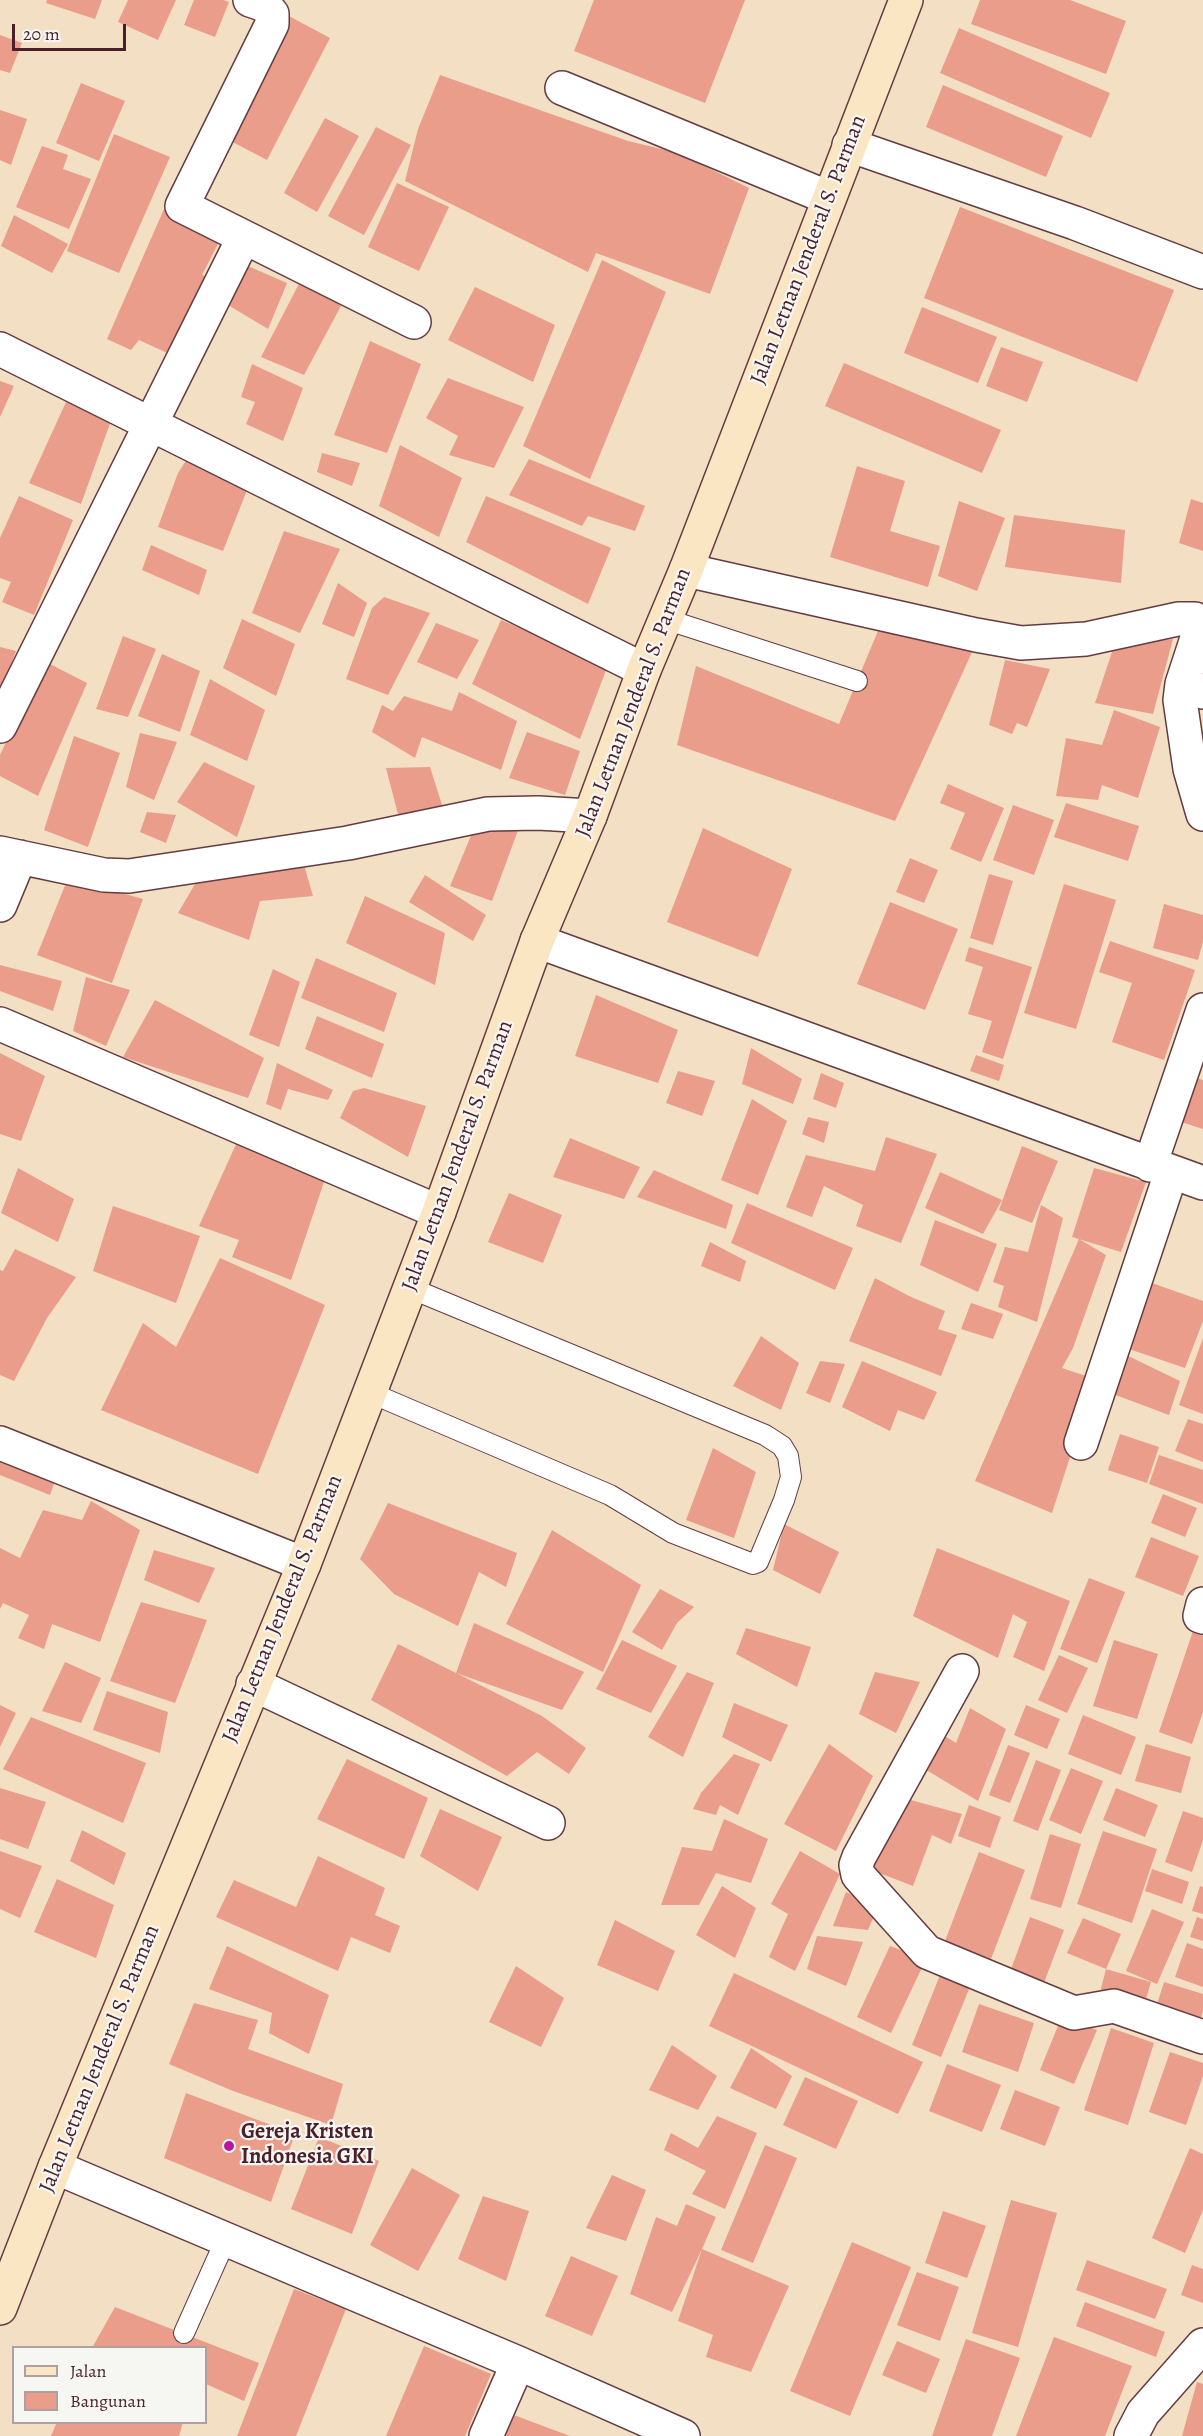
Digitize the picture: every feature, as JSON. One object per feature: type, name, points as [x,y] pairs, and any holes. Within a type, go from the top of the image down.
[{"type":"main road","name":"Jalan Letnan Jenderal S. Parman","points":[[0,2308],[55,2167],[304,1563],[439,1212],[537,941],[590,816],[644,670],[686,570],[906,0]]},
{"type":"street","points":[[250,0],[265,6],[272,14],[272,24],[182,206],[414,322]]},
{"type":"street","points":[[562,88],[829,198]]},
{"type":"street","points":[[849,145],[1075,223],[1203,272]]},
{"type":"street","points":[[0,726],[244,237]]},
{"type":"street","points":[[0,349],[644,670]]},
{"type":"street","points":[[686,570],[976,635],[1021,642],[1086,639],[1178,619],[1195,620],[1200,623],[1200,629],[1192,688],[1180,700],[1190,769],[1203,814]]},
{"type":"street","points":[[0,905],[10,855],[104,875],[129,876],[348,843],[488,814],[538,813],[590,816]]},
{"type":"street","points":[[537,941],[1203,1183]]},
{"type":"street","points":[[1081,1443],[1161,1169],[1203,1010]]},
{"type":"street","points":[[0,1024],[439,1212]]},
{"type":"street","points":[[0,1443],[304,1563]]},
{"type":"street","points":[[1203,1604],[1200,1616],[1203,1617]]},
{"type":"street","points":[[962,1671],[859,1857],[856,1865],[858,1875],[927,1952],[1074,2013],[1113,2007],[1203,2037]]},
{"type":"street","points":[[254,1684],[548,1823]]},
{"type":"street","points":[[55,2167],[518,2363],[683,2436]]},
{"type":"street","points":[[1131,2436],[1143,2413],[1203,2345]]},
{"type":"street","points":[[486,2436],[518,2363]]},
{"type":"lane","points":[[665,618],[857,681]]},
{"type":"lane","points":[[370,1393],[610,1495],[673,1533],[753,1564],[758,1562],[784,1500],[791,1477],[788,1456],[782,1446],[765,1435],[410,1288]]},
{"type":"lane","points":[[184,2333],[226,2239]]},
{"type":"building","points":[[47,0],[102,0],[95,19],[46,3]]},
{"type":"building","points":[[128,0],[176,0],[158,40],[118,22]]},
{"type":"building","points":[[194,0],[229,2],[215,37],[184,25]]},
{"type":"building","points":[[594,0],[745,0],[705,103],[574,51]]},
{"type":"building","points":[[980,0],[1070,0],[1126,21],[1106,74],[971,24]]},
{"type":"building","points":[[287,15],[330,38],[267,160],[223,137]]},
{"type":"building","points":[[959,28],[1110,93],[1091,138],[940,73]]},
{"type":"building","points":[[0,35],[22,43],[10,73],[0,70]]},
{"type":"building","points":[[440,75],[628,141],[678,153],[749,188],[710,294],[596,253],[588,272],[405,181],[418,129]]},
{"type":"building","points":[[81,83],[125,101],[99,161],[56,143]]},
{"type":"building","points":[[943,85],[1063,136],[1046,177],[926,127]]},
{"type":"building","points":[[0,110],[27,119],[11,165],[0,160]]},
{"type":"building","points":[[325,118],[359,136],[317,212],[284,193]]},
{"type":"building","points":[[376,127],[411,145],[364,235],[328,216]]},
{"type":"building","points":[[114,134],[170,157],[119,273],[67,251]]},
{"type":"building","points":[[42,146],[68,155],[63,169],[91,179],[69,229],[16,207]]},
{"type":"building","points":[[397,183],[449,207],[419,271],[368,247]]},
{"type":"building","points":[[960,207],[1174,290],[1137,382],[924,298]]},
{"type":"building","points":[[164,209],[223,234],[202,275],[213,279],[178,358],[139,340],[131,350],[107,339]]},
{"type":"building","points":[[14,215],[68,244],[52,273],[1,246]]},
{"type":"building","points":[[602,260],[666,292],[590,479],[523,446]]},
{"type":"building","points":[[241,263],[287,283],[268,329],[228,305]]},
{"type":"building","points":[[302,278],[341,306],[304,375],[261,357]]},
{"type":"building","points":[[475,287],[555,325],[533,382],[448,340]]},
{"type":"building","points":[[922,307],[997,337],[978,383],[904,353]]},
{"type":"building","points":[[370,341],[421,364],[387,453],[334,435]]},
{"type":"building","points":[[1001,347],[1043,362],[1027,402],[986,386]]},
{"type":"building","points":[[844,363],[1001,430],[982,473],[825,406]]},
{"type":"building","points":[[252,364],[303,388],[283,441],[246,424],[255,402],[241,397]]},
{"type":"building","points":[[448,378],[524,407],[494,468],[449,455],[458,436],[426,418]]},
{"type":"building","points":[[0,381],[14,386],[0,417]]},
{"type":"building","points":[[66,402],[112,418],[81,504],[29,483]]},
{"type":"building","points":[[400,445],[462,478],[439,537],[379,506]]},
{"type":"building","points":[[191,453],[251,480],[223,551],[158,527],[178,473]]},
{"type":"building","points":[[322,453],[360,463],[352,486],[317,472]]},
{"type":"building","points":[[529,459],[645,506],[635,531],[588,516],[582,526],[509,495]]},
{"type":"building","points":[[857,466],[905,481],[890,531],[940,546],[928,587],[830,557]]},
{"type":"building","points":[[19,496],[73,520],[34,615],[2,602],[11,582],[0,578],[0,538]]},
{"type":"building","points":[[486,496],[611,548],[588,604],[466,542]]},
{"type":"building","points":[[1191,499],[1203,503],[1203,551],[1179,543]]},
{"type":"building","points":[[959,501],[1005,518],[977,591],[938,576]]},
{"type":"building","points":[[1014,515],[1125,530],[1121,583],[1005,567]]},
{"type":"building","points":[[284,531],[340,549],[300,633],[252,613]]},
{"type":"building","points":[[151,545],[207,570],[199,595],[142,570]]},
{"type":"building","points":[[338,583],[367,603],[354,637],[322,624]]},
{"type":"building","points":[[384,597],[430,613],[388,695],[346,679],[372,608]]},
{"type":"building","points":[[242,619],[295,644],[276,696],[223,668]]},
{"type":"building","points":[[883,619],[973,650],[895,821],[677,745],[696,666],[839,724]]},
{"type":"building","points":[[501,620],[608,665],[580,739],[472,684]]},
{"type":"building","points":[[436,623],[479,640],[457,679],[417,662]]},
{"type":"building","points":[[123,636],[156,649],[128,717],[96,709]]},
{"type":"building","points":[[1173,639],[1153,714],[1095,703],[1114,646]]},
{"type":"building","points":[[0,647],[16,651],[0,693]]},
{"type":"building","points":[[162,654],[200,671],[180,732],[138,716]]},
{"type":"building","points":[[1005,660],[1050,669],[1027,727],[1017,723],[1012,734],[989,725]]},
{"type":"building","points":[[44,661],[87,683],[38,796],[0,776],[0,755]]},
{"type":"building","points":[[210,679],[265,710],[247,761],[190,735]]},
{"type":"building","points":[[459,692],[517,721],[501,770],[422,737],[415,758],[372,732],[382,705],[393,711],[404,696],[452,711]]},
{"type":"building","points":[[1114,710],[1160,727],[1138,798],[1102,785],[1098,800],[1056,796],[1066,738],[1102,745]]},
{"type":"building","points":[[527,732],[580,751],[565,795],[509,778]]},
{"type":"building","points":[[140,733],[177,742],[154,800],[126,787]]},
{"type":"building","points":[[74,736],[120,753],[88,847],[44,830]]},
{"type":"building","points":[[204,762],[255,786],[237,837],[177,802]]},
{"type":"building","points":[[430,767],[443,808],[399,818],[386,768]]},
{"type":"building","points":[[948,784],[1004,808],[981,862],[950,849],[965,813],[940,803]]},
{"type":"building","points":[[1066,803],[1139,826],[1128,861],[1054,837]]},
{"type":"building","points":[[1013,805],[1054,820],[1034,875],[993,860]]},
{"type":"building","points":[[147,812],[176,815],[166,843],[140,832]]},
{"type":"building","points":[[520,825],[492,901],[450,886],[475,826]]},
{"type":"building","points":[[703,828],[792,869],[758,957],[667,922]]},
{"type":"building","points":[[302,858],[313,896],[260,901],[249,940],[178,913],[205,867]]},
{"type":"building","points":[[910,858],[938,870],[924,903],[896,892]]},
{"type":"building","points":[[989,874],[1013,881],[993,945],[970,938]]},
{"type":"building","points":[[425,875],[486,915],[473,941],[409,902]]},
{"type":"building","points":[[68,878],[143,899],[112,983],[37,955]]},
{"type":"building","points":[[1064,884],[1116,900],[1076,1029],[1024,1013]]},
{"type":"building","points":[[365,896],[445,933],[435,985],[346,943]]},
{"type":"building","points":[[890,902],[958,929],[925,1010],[857,984]]},
{"type":"building","points":[[1164,904],[1203,915],[1203,941],[1198,960],[1153,948]]},
{"type":"building","points":[[1110,941],[1195,970],[1164,1060],[1112,1042],[1132,983],[1099,972]]},
{"type":"building","points":[[969,947],[1032,967],[1003,1059],[982,1052],[992,1021],[968,1014],[983,967],[965,961]]},
{"type":"building","points":[[316,958],[397,993],[384,1032],[301,998]]},
{"type":"building","points":[[0,965],[62,981],[53,1011],[0,991]]},
{"type":"building","points":[[273,969],[300,982],[279,1047],[249,1035]]},
{"type":"building","points":[[86,977],[130,990],[106,1046],[73,1031]]},
{"type":"building","points":[[596,995],[678,1030],[658,1083],[575,1056]]},
{"type":"building","points":[[155,1000],[264,1058],[248,1098],[123,1057]]},
{"type":"building","points":[[317,1016],[384,1044],[372,1078],[305,1049]]},
{"type":"building","points":[[751,1048],[802,1079],[793,1104],[742,1084]]},
{"type":"building","points":[[0,1053],[45,1076],[21,1141],[0,1134]]},
{"type":"building","points":[[976,1055],[1004,1065],[999,1081],[970,1071]]},
{"type":"building","points":[[277,1063],[333,1090],[328,1100],[288,1089],[281,1110],[266,1104]]},
{"type":"building","points":[[678,1071],[715,1081],[702,1116],[666,1103]]},
{"type":"building","points":[[821,1073],[844,1083],[836,1108],[813,1099]]},
{"type":"building","points":[[1192,1077],[1203,1080],[1203,1129],[1178,1121]]},
{"type":"building","points":[[364,1088],[426,1106],[408,1157],[340,1118],[353,1091]]},
{"type":"building","points":[[752,1099],[787,1121],[758,1195],[721,1180]]},
{"type":"building","points":[[808,1117],[829,1122],[824,1143],[802,1134]]},
{"type":"building","points":[[886,1137],[937,1154],[901,1243],[856,1226],[863,1205],[824,1186],[812,1217],[786,1207],[806,1155],[875,1171]]},
{"type":"building","points":[[570,1138],[640,1167],[624,1199],[553,1177]]},
{"type":"building","points":[[237,1142],[326,1176],[291,1280],[232,1257],[239,1240],[199,1226]]},
{"type":"building","points":[[1022,1146],[1058,1161],[1032,1223],[999,1210]]},
{"type":"building","points":[[18,1168],[74,1199],[58,1242],[1,1213]]},
{"type":"building","points":[[1094,1168],[1146,1182],[1121,1252],[1072,1237]]},
{"type":"building","points":[[654,1170],[733,1205],[726,1229],[637,1197]]},
{"type":"building","points":[[940,1172],[1002,1200],[983,1234],[925,1208]]},
{"type":"building","points":[[509,1193],[562,1215],[543,1263],[488,1242]]},
{"type":"building","points":[[747,1203],[853,1248],[835,1290],[731,1243]]},
{"type":"building","points":[[1041,1205],[1063,1218],[1037,1322],[998,1307],[1004,1286],[993,1282],[1005,1247],[1028,1252]]},
{"type":"building","points":[[113,1206],[200,1236],[176,1303],[93,1271]]},
{"type":"building","points":[[935,1220],[997,1244],[978,1292],[920,1265]]},
{"type":"building","points":[[1079,1239],[1106,1255],[1073,1348],[1062,1368],[1095,1379],[1052,1513],[975,1481]]},
{"type":"building","points":[[710,1242],[746,1261],[740,1282],[701,1266]]},
{"type":"building","points":[[15,1249],[76,1277],[47,1318],[14,1381],[0,1375],[0,1270],[3,1271]]},
{"type":"building","points":[[220,1258],[325,1305],[258,1474],[101,1410],[143,1323],[176,1347]]},
{"type":"building","points":[[875,1278],[911,1297],[945,1311],[938,1329],[957,1335],[941,1376],[849,1341]]},
{"type":"building","points":[[1146,1281],[1203,1301],[1203,1321],[1185,1368],[1123,1347]]},
{"type":"building","points":[[971,1303],[1003,1314],[993,1339],[961,1329]]},
{"type":"building","points":[[761,1336],[799,1363],[781,1410],[733,1386]]},
{"type":"building","points":[[1203,1338],[1203,1414],[1179,1405]]},
{"type":"building","points":[[1120,1352],[1180,1381],[1169,1415],[1105,1391]]},
{"type":"building","points":[[820,1361],[845,1364],[830,1403],[806,1393]]},
{"type":"building","points":[[862,1361],[937,1392],[924,1420],[898,1410],[890,1431],[842,1407]]},
{"type":"building","points":[[1188,1419],[1203,1424],[1203,1462],[1175,1451]]},
{"type":"building","points":[[1120,1434],[1159,1447],[1147,1483],[1108,1470]]},
{"type":"building","points":[[0,1446],[60,1467],[50,1495],[0,1475]]},
{"type":"building","points":[[713,1448],[756,1472],[734,1538],[686,1520]]},
{"type":"building","points":[[1159,1455],[1203,1470],[1203,1504],[1149,1484]]},
{"type":"building","points":[[1163,1494],[1197,1508],[1185,1537],[1151,1523]]},
{"type":"building","points":[[91,1501],[140,1530],[100,1642],[52,1624],[44,1649],[18,1638],[29,1615],[3,1603],[0,1609],[0,1548],[20,1558],[43,1510],[82,1520]]},
{"type":"building","points":[[388,1503],[517,1553],[506,1587],[479,1572],[458,1626],[394,1594],[360,1559]]},
{"type":"building","points":[[784,1524],[839,1552],[820,1594],[773,1570]]},
{"type":"building","points":[[552,1530],[641,1585],[603,1672],[506,1624]]},
{"type":"building","points":[[1151,1537],[1199,1556],[1183,1596],[1135,1577]]},
{"type":"building","points":[[937,1548],[1070,1601],[1044,1671],[1013,1657],[1027,1622],[1013,1614],[998,1658],[913,1616]]},
{"type":"building","points":[[154,1550],[215,1568],[199,1603],[144,1580]]},
{"type":"building","points":[[1089,1578],[1125,1592],[1097,1663],[1060,1649]]},
{"type":"building","points":[[660,1589],[694,1607],[677,1623],[662,1650],[632,1632]]},
{"type":"building","points":[[141,1602],[207,1620],[175,1703],[110,1681]]},
{"type":"building","points":[[1196,1622],[1203,1624],[1203,1712],[1192,1744],[1159,1732]]},
{"type":"building","points":[[474,1623],[584,1672],[562,1710],[456,1673]]},
{"type":"building","points":[[746,1628],[811,1647],[797,1687],[736,1654]]},
{"type":"building","points":[[622,1640],[677,1666],[651,1713],[596,1689]]},
{"type":"building","points":[[1114,1640],[1158,1654],[1137,1719],[1093,1706]]},
{"type":"building","points":[[398,1644],[542,1716],[586,1748],[569,1774],[537,1752],[507,1776],[371,1700]]},
{"type":"building","points":[[1059,1655],[1088,1668],[1067,1713],[1038,1700]]},
{"type":"building","points":[[65,1662],[101,1678],[81,1723],[42,1711]]},
{"type":"building","points":[[687,1672],[714,1683],[683,1757],[648,1737]]},
{"type":"building","points":[[875,1672],[920,1682],[896,1733],[859,1714]]},
{"type":"building","points":[[107,1691],[168,1712],[160,1753],[93,1730]]},
{"type":"building","points":[[734,1703],[788,1725],[771,1762],[722,1737]]},
{"type":"building","points":[[0,1705],[16,1713],[0,1747]]},
{"type":"building","points":[[1026,1705],[1060,1719],[1047,1749],[1014,1735]]},
{"type":"building","points":[[970,1708],[1006,1729],[978,1801],[923,1768],[937,1731],[956,1743]]},
{"type":"building","points":[[1083,1715],[1136,1737],[1121,1775],[1068,1754]]},
{"type":"building","points":[[31,1717],[146,1763],[123,1823],[3,1769]]},
{"type":"building","points":[[829,1744],[873,1776],[836,1851],[784,1824]]},
{"type":"building","points":[[1146,1744],[1191,1757],[1181,1793],[1135,1781]]},
{"type":"building","points":[[1008,1745],[1030,1753],[1010,1803],[989,1795]]},
{"type":"building","points":[[734,1754],[760,1764],[738,1815],[720,1805],[716,1815],[693,1809],[701,1793]]},
{"type":"building","points":[[347,1759],[428,1798],[404,1859],[317,1819]]},
{"type":"building","points":[[1036,1760],[1061,1770],[1038,1831],[1013,1821]]},
{"type":"building","points":[[1071,1768],[1103,1781],[1081,1834],[1049,1820]]},
{"type":"building","points":[[0,1788],[46,1802],[28,1849],[0,1839]]},
{"type":"building","points":[[1116,1788],[1158,1805],[1145,1837],[1103,1820]]},
{"type":"building","points":[[907,1799],[962,1814],[951,1844],[932,1835],[913,1886],[869,1869]]},
{"type":"building","points":[[969,1805],[1001,1817],[990,1848],[958,1836]]},
{"type":"building","points":[[440,1809],[502,1837],[478,1891],[420,1856]]},
{"type":"building","points":[[1183,1811],[1203,1818],[1203,1840],[1192,1872],[1165,1862]]},
{"type":"building","points":[[724,1819],[768,1839],[751,1883],[716,1873],[699,1905],[661,1905],[682,1847],[712,1851]]},
{"type":"building","points":[[82,1830],[126,1853],[114,1885],[70,1861]]},
{"type":"building","points":[[1103,1831],[1157,1849],[1132,1923],[1077,1904]]},
{"type":"building","points":[[1050,1834],[1081,1844],[1061,1908],[1030,1899]]},
{"type":"building","points":[[0,1851],[42,1866],[20,1918],[0,1909]]},
{"type":"building","points":[[800,1851],[840,1874],[795,1971],[769,1957],[788,1914],[771,1904]]},
{"type":"building","points":[[979,1852],[1025,1870],[991,1959],[945,1941]]},
{"type":"building","points":[[318,1856],[385,1888],[375,1915],[400,1926],[390,1953],[351,1937],[338,1971],[216,1917],[234,1880],[296,1907]]},
{"type":"building","points":[[1152,1869],[1189,1882],[1182,1904],[1145,1891]]},
{"type":"building","points":[[57,1879],[114,1905],[96,1958],[34,1932]]},
{"type":"building","points":[[722,1886],[756,1908],[735,1958],[696,1935]]},
{"type":"building","points":[[1200,1886],[1203,1887],[1203,1914],[1192,1911]]},
{"type":"building","points":[[846,1892],[878,1907],[868,1930],[833,1926]]},
{"type":"building","points":[[1152,1909],[1184,1922],[1157,1984],[1126,1971]]},
{"type":"building","points":[[1030,1917],[1064,1930],[1042,1988],[1009,1975]]},
{"type":"building","points":[[1197,1917],[1203,1919],[1203,1941],[1190,1937]]},
{"type":"building","points":[[1083,1918],[1121,1934],[1106,1969],[1067,1953]]},
{"type":"building","points":[[615,1920],[675,1951],[658,1991],[597,1965]]},
{"type":"building","points":[[817,1936],[863,1942],[846,1986],[807,1969]]},
{"type":"building","points":[[1187,1943],[1203,1949],[1203,1987],[1175,1977]]},
{"type":"building","points":[[227,1946],[329,1995],[309,2054],[269,2033],[272,2013],[209,1989]]},
{"type":"building","points":[[890,1946],[926,1959],[891,2033],[857,2017]]},
{"type":"building","points":[[516,1966],[564,1998],[541,2047],[489,2022]]},
{"type":"building","points":[[1106,1969],[1151,1982],[1143,2009],[1099,1996]]},
{"type":"building","points":[[942,1970],[972,1982],[941,2057],[912,2045]]},
{"type":"building","points":[[734,1973],[923,2062],[898,2114],[709,2026]]},
{"type":"building","points":[[1164,1982],[1203,1994],[1203,2011],[1199,2025],[1155,2011]]},
{"type":"building","points":[[194,2003],[258,2020],[248,2049],[343,2084],[331,2125],[233,2091],[169,2064]]},
{"type":"building","points":[[979,2004],[1034,2023],[1018,2072],[962,2052]]},
{"type":"building","points":[[1062,2016],[1097,2030],[1074,2084],[1040,2070]]},
{"type":"building","points":[[1111,2028],[1154,2043],[1128,2125],[1084,2110]]},
{"type":"building","points":[[672,2045],[717,2076],[698,2110],[649,2090]]},
{"type":"building","points":[[751,2048],[792,2076],[776,2109],[730,2088]]},
{"type":"building","points":[[1170,2052],[1203,2063],[1203,2076],[1186,2125],[1149,2112]]},
{"type":"building","points":[[947,2064],[1001,2085],[982,2132],[929,2111]]},
{"type":"building","points":[[805,2077],[858,2101],[836,2149],[783,2125]]},
{"type":"building","points":[[1015,2090],[1060,2107],[1045,2146],[1000,2129]]},
{"type":"building","name":"Gereja Kristen Indonesia GKI","points":[[186,2093],[295,2134],[271,2202],[164,2158]]},
{"type":"building","points":[[717,2116],[757,2133],[725,2209],[692,2194],[706,2171],[664,2150],[671,2133],[698,2148]]},
{"type":"building","points":[[319,2137],[379,2161],[352,2234],[291,2209]]},
{"type":"building","points":[[765,2145],[797,2158],[753,2263],[721,2250]]},
{"type":"building","points":[[1190,2148],[1203,2154],[1203,2210],[1185,2253],[1152,2238]]},
{"type":"building","points":[[412,2168],[460,2195],[418,2271],[370,2245]]},
{"type":"building","points":[[612,2175],[646,2190],[626,2241],[586,2228]]},
{"type":"building","points":[[483,2196],[529,2211],[506,2281],[458,2259]]},
{"type":"building","points":[[1011,2200],[1057,2213],[1018,2347],[972,2333]]},
{"type":"building","points":[[686,2204],[716,2217],[672,2312],[630,2294],[656,2217],[677,2226]]},
{"type":"building","points":[[943,2211],[986,2226],[967,2278],[925,2263]]},
{"type":"building","points":[[852,2242],[911,2267],[850,2416],[790,2391]]},
{"type":"building","points":[[702,2249],[789,2286],[751,2372],[706,2357],[713,2335],[678,2321]]},
{"type":"building","points":[[571,2256],[618,2276],[592,2336],[545,2316]]},
{"type":"building","points":[[1087,2260],[1167,2289],[1155,2319],[1076,2290]]},
{"type":"building","points":[[1192,2265],[1203,2269],[1203,2303],[1181,2295]]},
{"type":"building","points":[[917,2272],[959,2287],[940,2341],[897,2325]]},
{"type":"building","points":[[294,2289],[346,2309],[296,2436],[237,2436]]},
{"type":"building","points":[[1085,2302],[1165,2332],[1156,2357],[1076,2326]]},
{"type":"building","points":[[115,2307],[259,2363],[244,2401],[207,2384],[207,2346],[93,2346]]},
{"type":"building","points":[[1054,2337],[1132,2366],[1105,2436],[1016,2436]]},
{"type":"building","points":[[966,2339],[1020,2358],[992,2436],[932,2436]]},
{"type":"building","points":[[897,2341],[940,2359],[926,2393],[882,2375]]},
{"type":"building","points":[[424,2346],[491,2374],[465,2436],[386,2436]]},
{"type":"building","points":[[1197,2382],[1203,2384],[1203,2436],[1182,2436]]},
{"type":"building","points":[[511,2414],[570,2436],[504,2436]]},
{"type":"building","points":[[56,2424],[182,2424],[179,2436],[51,2436]]},
{"type":"place","name":"Gereja Kristen Indonesia GKI","points":[[229,2146]]}]
